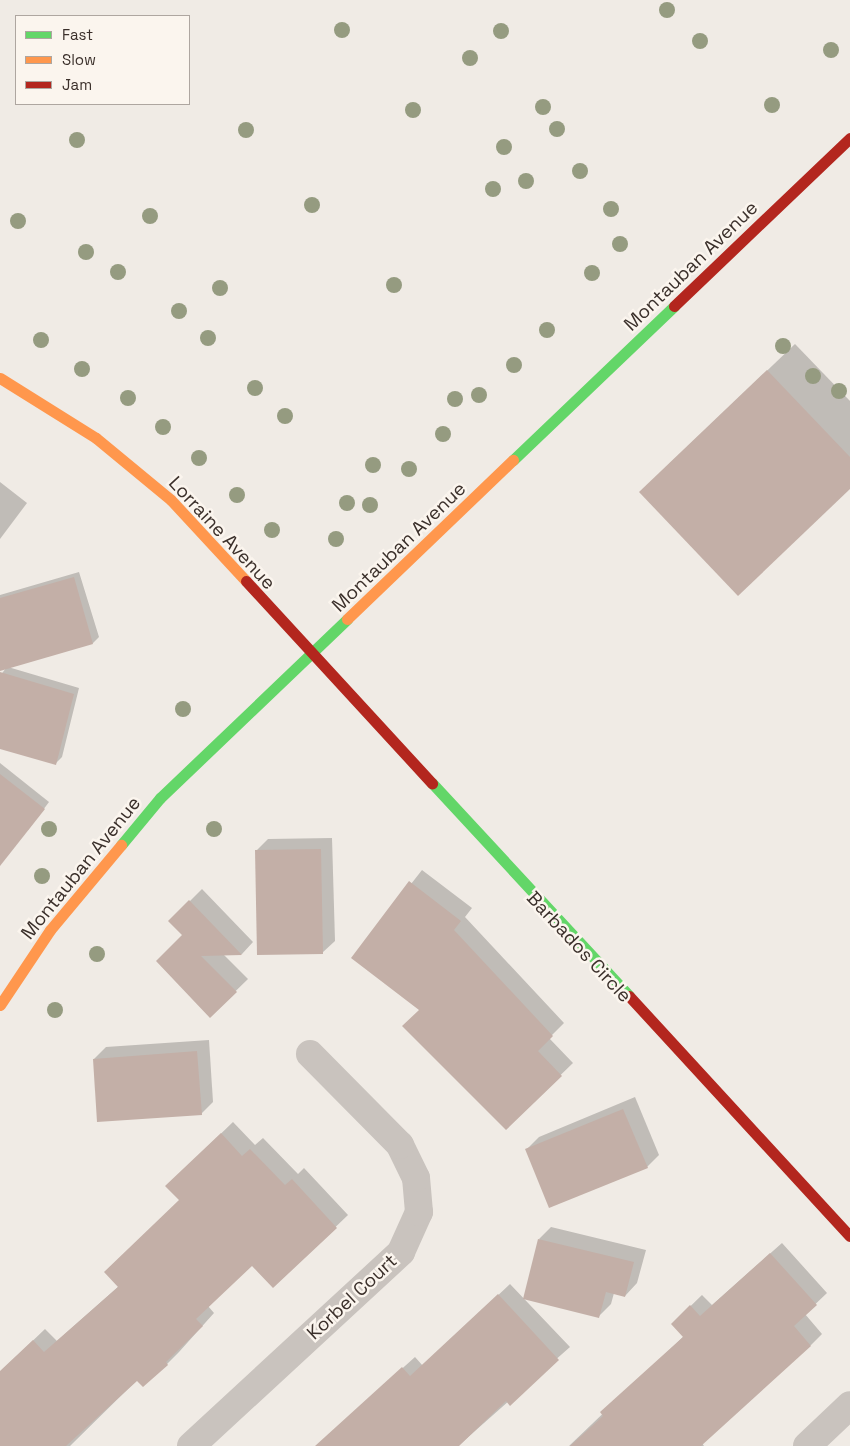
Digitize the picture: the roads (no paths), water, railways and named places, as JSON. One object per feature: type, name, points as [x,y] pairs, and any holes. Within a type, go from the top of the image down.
[{"type":"street","name":"Montauban Avenue","points":[[0,1005],[50,930],[147,812],[850,138]]},
{"type":"street","name":"Lorraine Avenue","points":[[0,378],[96,438],[171,500],[311,655]]},
{"type":"street","name":"Barbados Circle","points":[[311,655],[850,1236]]},
{"type":"street","name":"Korbel Court","points":[[191,1446],[401,1252],[419,1212],[416,1178],[400,1145],[310,1054]]},
{"type":"street","points":[[807,1446],[850,1405]]}]
